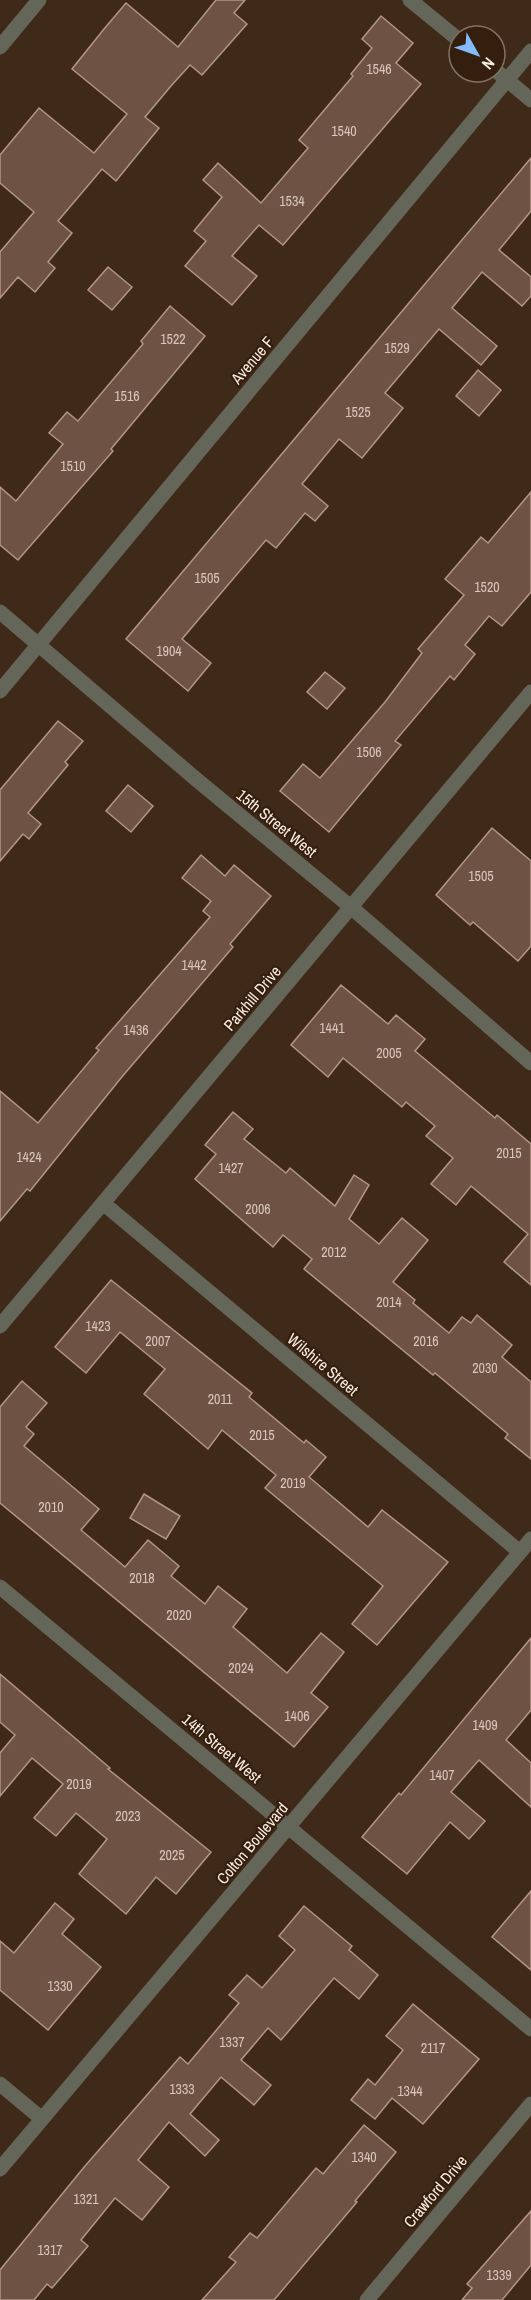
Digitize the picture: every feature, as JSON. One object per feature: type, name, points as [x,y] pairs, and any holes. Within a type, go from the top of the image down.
[{"type":"street","points":[[0,47],[39,0]]},
{"type":"street","points":[[410,0],[447,30]]},
{"type":"street","name":"Avenue F","points":[[507,70],[531,51]]},
{"type":"street","points":[[507,80],[531,100]]},
{"type":"street","name":"Avenue F","points":[[0,691],[494,84]]},
{"type":"street","name":"15th Street West","points":[[0,612],[352,908],[531,1063]]},
{"type":"street","name":"Parkhill Drive","points":[[0,1326],[531,692]]},
{"type":"street","name":"Wilshire Street","points":[[103,1203],[520,1552]]},
{"type":"street","name":"Colton Boulevard","points":[[0,2169],[531,1539]]},
{"type":"street","name":"14th Street West","points":[[0,1587],[531,2029]]},
{"type":"street","points":[[0,2084],[42,2119]]},
{"type":"street","name":"Crawford Drive","points":[[367,2300],[531,2104]]},
{"type":"building","points":[[216,0],[245,0],[234,13],[247,24],[202,75],[190,65],[145,117],[159,128],[116,181],[102,169],[58,221],[72,233],[48,262],[55,268],[35,292],[18,277],[0,298],[0,252],[34,212],[0,183],[0,155],[39,108],[94,153],[127,114],[72,69],[126,3],[178,47]]},
{"type":"building","points":[[381,16],[413,43],[396,63],[421,84],[283,245],[259,225],[232,256],[257,276],[232,305],[185,266],[206,241],[194,231],[222,197],[203,180],[218,163],[261,203],[308,148],[299,140],[353,76],[351,74],[372,48],[362,39]]},
{"type":"building","points":[[531,158],[531,211],[499,250],[531,277],[531,296],[522,306],[482,272],[452,308],[497,346],[481,365],[439,329],[385,393],[403,408],[362,458],[339,439],[302,484],[328,506],[315,521],[305,513],[276,548],[266,540],[182,639],[211,663],[188,691],[126,639]]},
{"type":"building","points":[[108,267],[132,287],[112,310],[88,290]]},
{"type":"building","points":[[170,306],[205,336],[111,449],[113,451],[18,560],[0,545],[0,487],[16,501],[63,444],[49,433],[67,412],[78,421],[143,344],[141,341]]},
{"type":"building","points":[[478,370],[501,390],[479,416],[456,396]]},
{"type":"building","points":[[531,492],[531,592],[502,626],[489,616],[465,645],[475,654],[454,680],[450,676],[395,741],[401,745],[329,832],[280,791],[303,764],[320,778],[385,702],[422,653],[418,649],[464,595],[445,579],[481,537],[488,543]]},
{"type":"building","points":[[325,672],[345,688],[327,709],[307,692]]},
{"type":"building","points":[[58,721],[83,741],[65,762],[68,765],[28,813],[41,824],[29,839],[23,834],[0,861],[0,790]]},
{"type":"building","points":[[128,785],[153,806],[131,832],[106,811]]},
{"type":"building","points":[[492,828],[531,861],[531,946],[518,961],[473,922],[470,925],[436,895]]},
{"type":"building","points":[[201,855],[225,876],[234,865],[271,896],[230,944],[233,947],[121,1078],[30,1191],[27,1189],[0,1221],[0,1091],[38,1123],[99,1050],[96,1048],[210,917],[203,911],[211,901],[182,878]]},
{"type":"building","points":[[341,985],[388,1024],[396,1015],[425,1039],[415,1051],[495,1118],[497,1115],[531,1144],[531,1285],[504,1262],[528,1234],[471,1186],[456,1205],[431,1184],[453,1158],[426,1136],[435,1126],[406,1102],[402,1107],[343,1058],[328,1077],[291,1045]]},
{"type":"building","points":[[233,1112],[253,1129],[244,1139],[286,1173],[290,1168],[335,1206],[354,1175],[369,1185],[349,1219],[379,1244],[402,1218],[428,1240],[393,1282],[415,1300],[413,1303],[449,1333],[462,1317],[471,1323],[477,1315],[512,1345],[502,1357],[531,1382],[531,1459],[505,1438],[508,1434],[304,1269],[312,1259],[283,1235],[273,1247],[195,1179],[216,1154],[205,1145]]},
{"type":"building","points":[[111,1280],[252,1393],[249,1397],[304,1443],[306,1440],[326,1457],[309,1477],[368,1527],[382,1510],[448,1562],[377,1645],[352,1624],[383,1586],[265,1488],[276,1475],[222,1430],[208,1449],[144,1394],[165,1369],[120,1332],[86,1373],[55,1347]]},
{"type":"building","points":[[22,1381],[47,1403],[26,1427],[34,1434],[24,1446],[99,1509],[81,1530],[125,1567],[148,1540],[179,1566],[171,1576],[205,1604],[218,1586],[247,1609],[233,1627],[287,1673],[321,1633],[344,1652],[311,1693],[328,1707],[294,1747],[0,1503],[0,1407]]},
{"type":"building","points":[[144,1494],[180,1516],[166,1539],[130,1518]]},
{"type":"building","points":[[531,1638],[531,1710],[506,1740],[531,1763],[531,1807],[479,1760],[451,1792],[485,1821],[469,1839],[450,1822],[407,1874],[362,1837],[399,1793],[401,1795]]},
{"type":"building","points":[[0,1674],[110,1768],[108,1769],[211,1852],[176,1894],[156,1877],[126,1914],[79,1874],[107,1839],[76,1813],[56,1836],[34,1818],[63,1784],[32,1758],[0,1796],[0,1753],[15,1735],[0,1722]]},
{"type":"building","points":[[531,1891],[531,1970],[492,1937]]},
{"type":"building","points":[[55,1903],[74,1919],[62,1934],[101,1967],[48,2030],[0,1990],[0,1941],[14,1953]]},
{"type":"building","points":[[304,1906],[352,1946],[349,1950],[378,1975],[359,1999],[334,1978],[281,2040],[268,2028],[241,2060],[271,2085],[254,2105],[221,2077],[190,2114],[219,2140],[205,2156],[169,2122],[138,2160],[169,2187],[142,2220],[115,2198],[81,2240],[88,2246],[52,2288],[47,2284],[34,2300],[0,2300],[0,2270],[85,2166],[180,2057],[188,2064],[239,2003],[229,1995],[247,1975],[262,1988],[295,1950],[279,1936]]},
{"type":"building","points":[[413,2004],[479,2059],[423,2124],[392,2098],[375,2119],[351,2100],[368,2079],[375,2085],[403,2050],[386,2036]]},
{"type":"building","points":[[364,2125],[396,2152],[274,2300],[202,2300],[236,2262],[229,2257],[250,2233],[257,2238],[316,2168],[323,2174]]},
{"type":"building","points":[[531,2211],[531,2265],[502,2300],[462,2300],[472,2288],[467,2284]]}]
